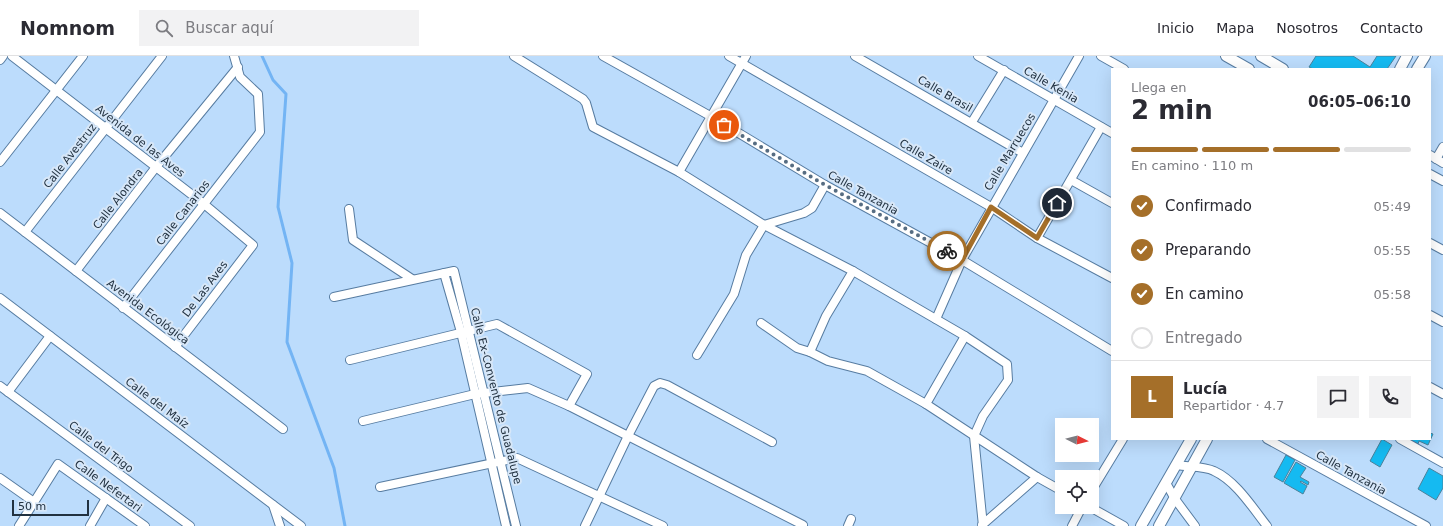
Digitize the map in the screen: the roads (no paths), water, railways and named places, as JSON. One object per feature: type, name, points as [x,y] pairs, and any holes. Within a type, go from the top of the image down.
[{"type":"street","points":[[0,60],[3,56]]},
{"type":"street","name":"Avenida de las Aves","points":[[12,56],[204,204],[253,245]]},
{"type":"street","points":[[0,162],[82,56]]},
{"type":"street","name":"Calle Avestruz","points":[[25,232],[162,56]]},
{"type":"street","points":[[234,56],[238,67]]},
{"type":"street","points":[[514,56],[583,99],[586,103],[593,127],[679,172],[764,225],[853,271],[965,336],[1007,364],[1008,380],[983,416],[974,436],[982,525]]},
{"type":"street","name":"Calle Tanzania","points":[[603,56],[712,117],[825,185],[962,260],[1111,350]]},
{"type":"street","name":"Calle Zaire","points":[[729,56],[744,60],[991,207],[1037,238],[1111,277]]},
{"type":"street","name":"Calle Brasil","points":[[855,56],[972,122],[1023,153]]},
{"type":"street","name":"Calle Kenia","points":[[978,56],[1111,132]]},
{"type":"street","name":"Calle Marruecos","points":[[936,319],[962,260],[991,207],[1079,56]]},
{"type":"street","points":[[1101,56],[1122,68]]},
{"type":"street","points":[[1226,56],[1247,68]]},
{"type":"street","points":[[1261,56],[1281,68]]},
{"type":"street","points":[[1401,68],[1407,56]]},
{"type":"street","points":[[1419,68],[1425,56]]},
{"type":"street","points":[[679,172],[744,60]]},
{"type":"street","name":"Calle Canarios","points":[[123,308],[260,132],[258,94],[240,77],[238,67]]},
{"type":"street","name":"Calle Alondra","points":[[76,271],[156,167],[238,67]]},
{"type":"street","points":[[972,122],[1004,70]]},
{"type":"street","points":[[1037,238],[1102,127]]},
{"type":"street","points":[[1443,147],[1433,157],[1443,163]]},
{"type":"street","points":[[1431,175],[1443,182]]},
{"type":"street","points":[[1071,180],[1111,202]]},
{"type":"street","points":[[697,355],[734,294],[746,255],[764,225],[804,213],[812,208],[825,185]]},
{"type":"street","points":[[350,209],[353,240],[412,279]]},
{"type":"street","name":"Avenida Ecológica","points":[[0,213],[283,429]]},
{"type":"street","points":[[1431,244],[1443,250]]},
{"type":"street","name":"De Las Aves","points":[[175,347],[253,245]]},
{"type":"street","name":"Calle Ex-Convento de Guadalupe","points":[[506,526],[461,332],[444,273],[454,271],[470,330],[516,526]]},
{"type":"street","points":[[810,352],[826,316],[853,271]]},
{"type":"street","points":[[334,297],[444,273]]},
{"type":"street","name":"Calle del Maíz","points":[[0,298],[301,526]]},
{"type":"street","points":[[1431,316],[1443,322]]},
{"type":"street","points":[[761,323],[798,348],[828,361],[867,371],[926,404],[1037,477],[1055,487]]},
{"type":"street","points":[[350,360],[497,324],[587,374],[569,406]]},
{"type":"street","points":[[8,392],[50,336]]},
{"type":"street","points":[[926,404],[965,336]]},
{"type":"street","points":[[585,526],[628,436],[654,386],[660,383],[772,442]]},
{"type":"street","name":"Calle del Trigo","points":[[0,386],[190,526]]},
{"type":"street","points":[[363,421],[484,392],[528,388],[569,406],[803,525]]},
{"type":"street","points":[[1431,388],[1443,394]]},
{"type":"street","points":[[1099,478],[1121,440]]},
{"type":"street","points":[[1141,526],[1190,440]]},
{"type":"street","points":[[1159,526],[1206,440]]},
{"type":"street","name":"Calle Tanzania","points":[[1269,440],[1426,526]]},
{"type":"street","points":[[1402,440],[1443,463]]},
{"type":"street","points":[[380,487],[516,458],[599,495],[663,526]]},
{"type":"street","name":"Calle Nefertari","points":[[34,502],[58,464],[145,526]]},
{"type":"street","points":[[1177,465],[1212,470],[1228,480],[1267,526]]},
{"type":"street","points":[[982,525],[1037,477]]},
{"type":"street","points":[[0,478],[34,502],[19,526]]},
{"type":"street","points":[[1166,483],[1174,499],[1195,526]]},
{"type":"street","points":[[90,526],[106,498]]},
{"type":"street","points":[[272,504],[280,526]]},
{"type":"street","points":[[1099,512],[1124,526]]},
{"type":"street","points":[[1072,526],[1078,514]]},
{"type":"waterway","points":[[262,56],[273,80],[286,94],[278,207],[292,263],[287,342],[334,468],[345,526]]}]
